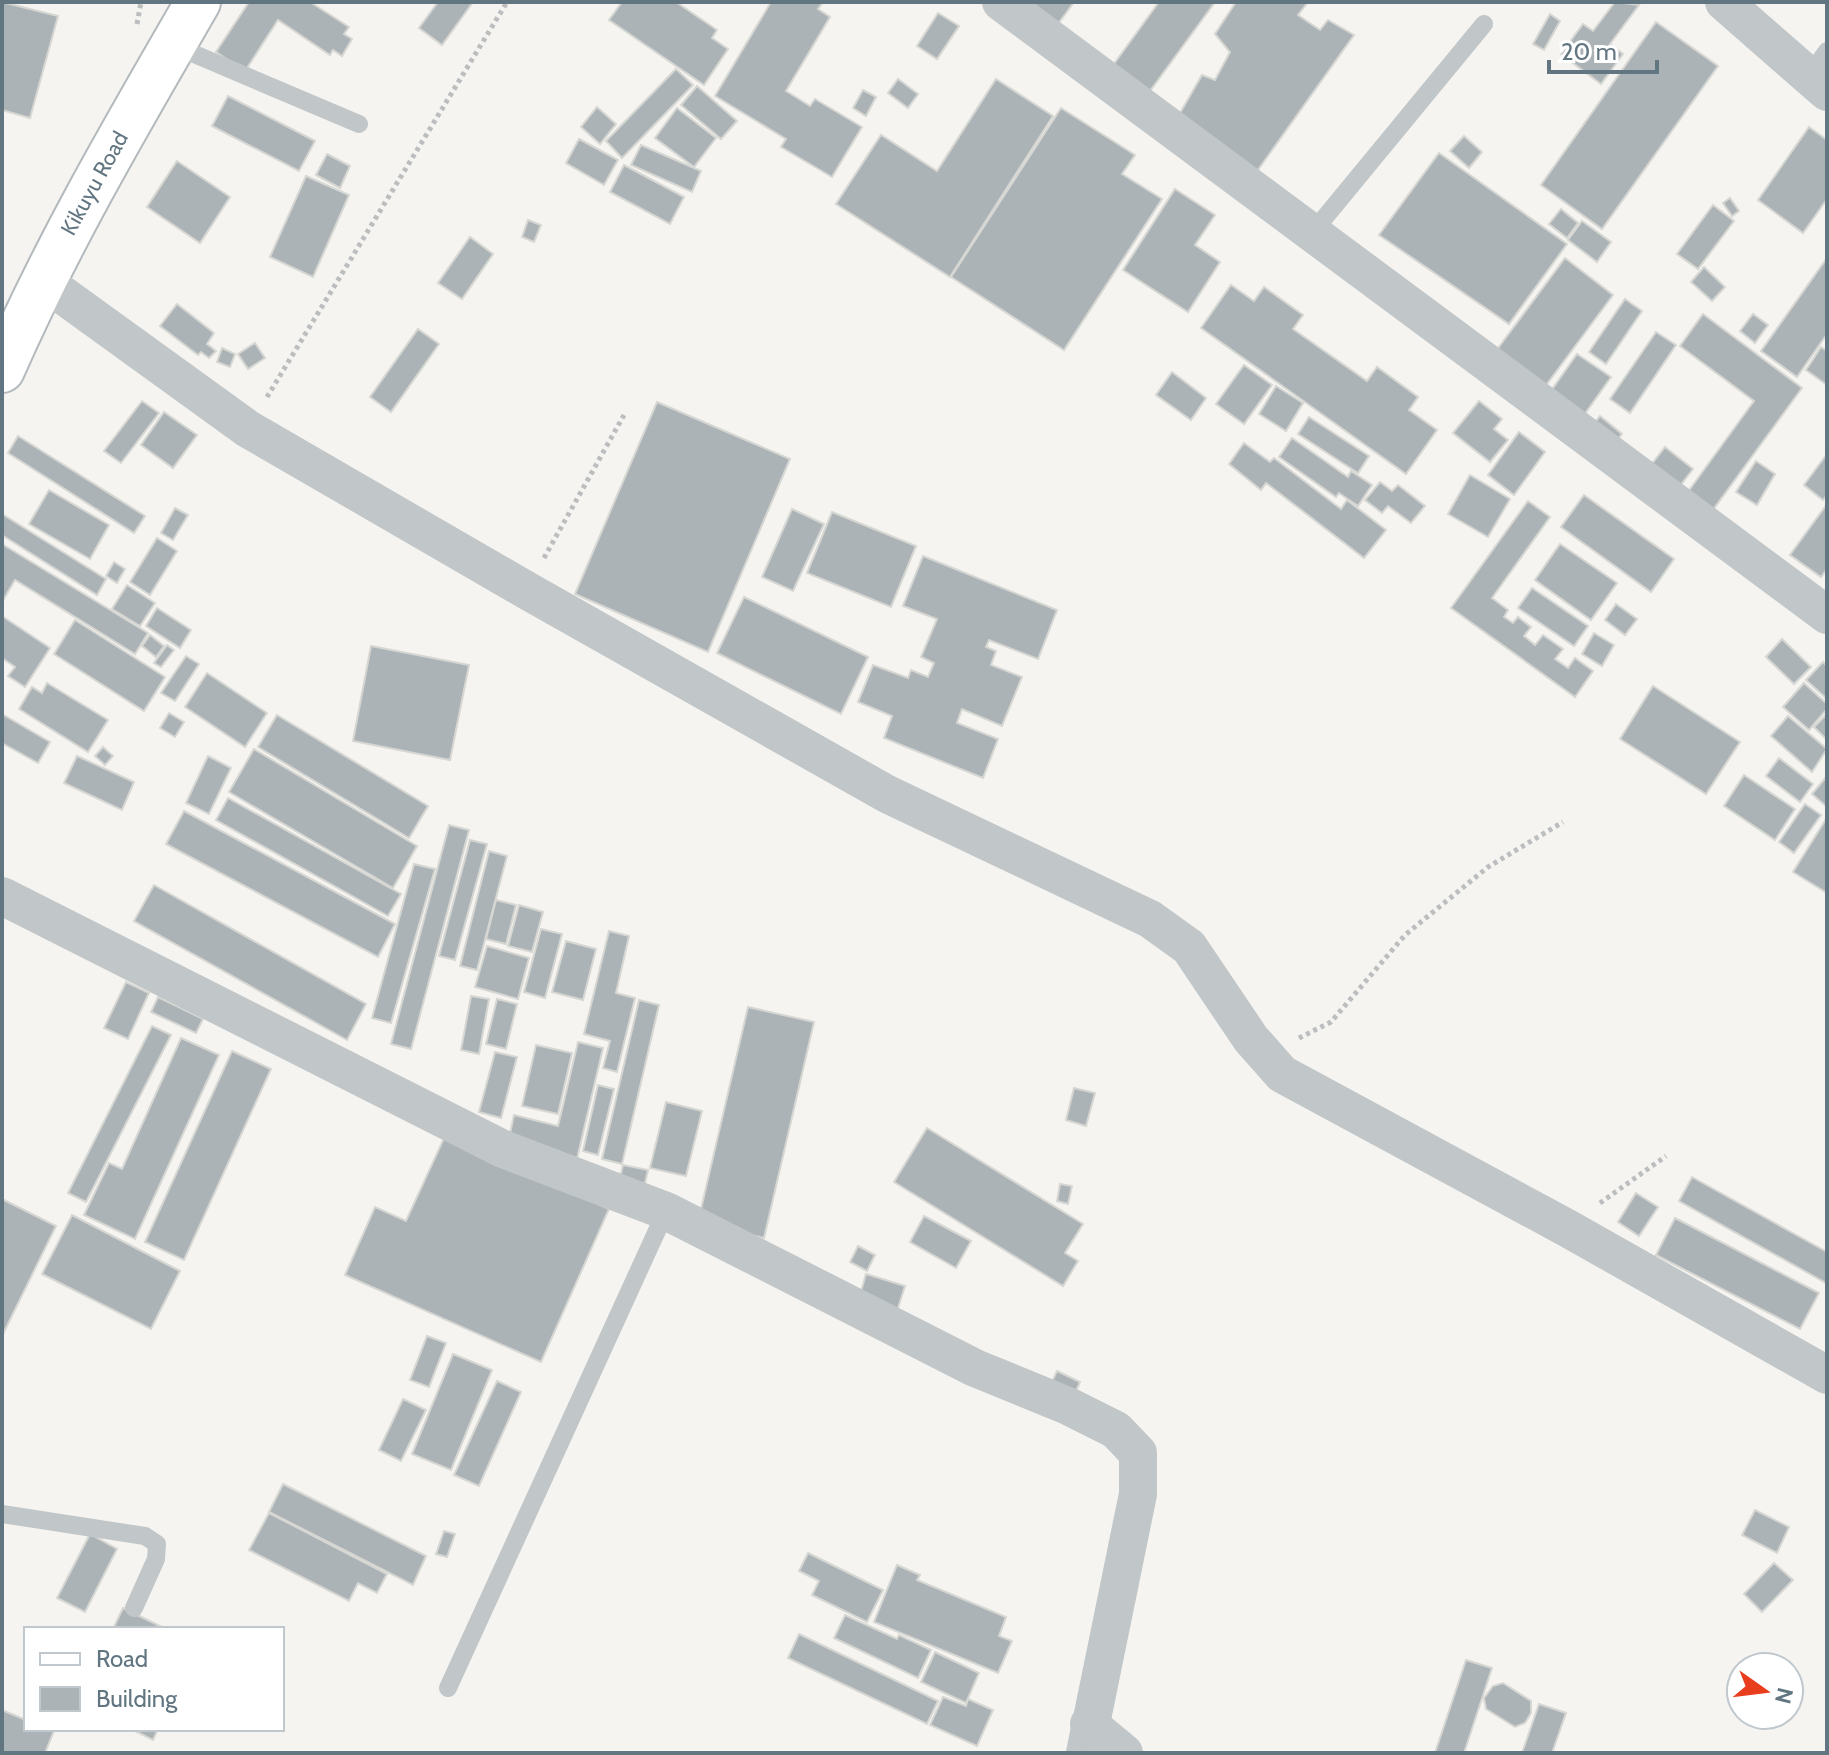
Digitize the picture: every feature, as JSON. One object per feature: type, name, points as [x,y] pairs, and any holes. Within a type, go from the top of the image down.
[{"type":"main road","name":"Kikuyu Road","points":[[2,370],[42,280],[198,2]]},
{"type":"street","points":[[1001,2],[1827,615]]},
{"type":"street","points":[[1724,2],[1821,73]]},
{"type":"street","points":[[42,280],[248,429],[526,590],[887,794],[1150,919],[1189,947],[1251,1039],[1282,1074],[1567,1228],[1827,1375]]},
{"type":"street","points":[[2,896],[503,1149],[666,1211],[975,1368],[1116,1430],[1138,1453],[1138,1494],[1087,1739],[1124,1753]]},
{"type":"lane","points":[[1312,233],[1484,24]]},
{"type":"lane","points":[[173,45],[359,124]]},
{"type":"lane","points":[[448,1688],[666,1211]]},
{"type":"lane","points":[[2,1514],[145,1536],[157,1544],[156,1559],[134,1608]]},
{"type":"path","points":[[248,429],[507,2]]},
{"type":"path","points":[[526,590],[624,415]]},
{"type":"path","points":[[1251,1039],[1288,1043],[1331,1022],[1405,935],[1488,867],[1563,822]]},
{"type":"path","points":[[1567,1228],[1666,1156]]},
{"type":"building","points":[[2,2],[58,16],[30,118],[2,110]]},
{"type":"building","points":[[249,2],[310,2],[349,27],[344,34],[352,39],[342,56],[333,50],[330,55],[278,20],[245,71],[216,52]]},
{"type":"building","points":[[438,2],[473,2],[442,45],[419,28]]},
{"type":"building","points":[[622,2],[676,2],[717,30],[712,38],[728,49],[704,85],[609,20]]},
{"type":"building","points":[[771,2],[823,2],[818,9],[830,17],[786,91],[810,106],[815,99],[862,127],[832,177],[781,147],[786,139],[715,96]]},
{"type":"building","points":[[1022,2],[1074,2],[1052,32]]},
{"type":"building","points":[[1159,2],[1215,2],[1147,95],[1111,68]]},
{"type":"building","points":[[1236,2],[1308,2],[1298,15],[1320,30],[1328,20],[1354,35],[1255,174],[1176,120],[1202,75],[1215,80],[1230,52],[1215,34]]},
{"type":"building","points":[[1615,2],[1639,5],[1610,44],[1623,54],[1601,84],[1561,54],[1583,24],[1593,31]]},
{"type":"building","points":[[938,13],[959,26],[937,59],[917,46]]},
{"type":"building","points":[[1550,14],[1560,21],[1544,50],[1533,44]]},
{"type":"building","points":[[1656,22],[1718,66],[1602,229],[1541,185]]},
{"type":"building","points":[[676,69],[693,85],[622,158],[606,141]]},
{"type":"building","points":[[898,79],[918,94],[908,108],[888,93]]},
{"type":"building","points":[[996,79],[1053,116],[950,277],[836,204],[881,135],[937,171]]},
{"type":"building","points":[[697,86],[737,121],[721,139],[681,105]]},
{"type":"building","points":[[863,90],[876,97],[866,116],[853,108]]},
{"type":"building","points":[[228,96],[315,141],[299,171],[212,126]]},
{"type":"building","points":[[597,107],[616,124],[600,144],[581,127]]},
{"type":"building","points":[[677,108],[716,138],[694,167],[655,138]]},
{"type":"building","points":[[1061,108],[1135,155],[1122,174],[1162,199],[1064,350],[951,277]]},
{"type":"building","points":[[1809,127],[1827,140],[1827,199],[1803,233],[1758,200]]},
{"type":"building","points":[[1464,136],[1482,152],[1469,168],[1450,151]]},
{"type":"building","points":[[579,139],[618,160],[604,185],[566,163]]},
{"type":"building","points":[[641,145],[701,171],[692,192],[631,165]]},
{"type":"building","points":[[1439,153],[1567,244],[1509,324],[1379,235]]},
{"type":"building","points":[[327,154],[350,166],[340,188],[316,175]]},
{"type":"building","points":[[177,161],[230,197],[200,243],[147,207]]},
{"type":"building","points":[[624,165],[684,197],[670,224],[610,192]]},
{"type":"building","points":[[306,176],[349,195],[313,277],[270,257]]},
{"type":"building","points":[[1175,189],[1215,215],[1195,245],[1220,262],[1188,312],[1123,270]]},
{"type":"building","points":[[1730,198],[1739,211],[1732,216],[1723,203]]},
{"type":"building","points":[[1713,205],[1734,221],[1698,269],[1677,254]]},
{"type":"building","points":[[1561,209],[1578,223],[1567,238],[1549,224]]},
{"type":"building","points":[[528,220],[541,225],[534,242],[522,237]]},
{"type":"building","points":[[1582,221],[1611,242],[1597,262],[1568,240]]},
{"type":"building","points":[[470,237],[493,254],[462,299],[438,283]]},
{"type":"building","points":[[1565,258],[1613,295],[1541,392],[1493,355]]},
{"type":"building","points":[[1827,258],[1827,334],[1797,377],[1761,351]]},
{"type":"building","points":[[1704,267],[1725,287],[1712,301],[1691,282]]},
{"type":"building","points":[[1231,285],[1254,301],[1264,287],[1303,315],[1293,329],[1367,381],[1377,367],[1418,397],[1409,410],[1437,430],[1406,474],[1201,328]]},
{"type":"building","points":[[1625,299],[1642,311],[1606,364],[1589,352]]},
{"type":"building","points":[[177,304],[214,333],[207,344],[216,351],[209,358],[201,352],[198,355],[160,326]]},
{"type":"building","points":[[1703,314],[1802,388],[1707,518],[1682,500],[1754,401],[1680,346]]},
{"type":"building","points":[[1753,314],[1768,325],[1755,343],[1740,331]]},
{"type":"building","points":[[418,329],[439,344],[391,412],[370,397]]},
{"type":"building","points":[[1656,332],[1676,345],[1630,413],[1610,399]]},
{"type":"building","points":[[255,343],[265,358],[248,369],[238,354]]},
{"type":"building","points":[[1821,347],[1827,351],[1827,385],[1806,370]]},
{"type":"building","points":[[222,348],[235,354],[230,367],[217,362]]},
{"type":"building","points":[[1577,354],[1611,377],[1579,422],[1546,398]]},
{"type":"building","points":[[1244,365],[1272,385],[1244,424],[1216,404]]},
{"type":"building","points":[[1172,372],[1206,398],[1191,420],[1156,395]]},
{"type":"building","points":[[1276,386],[1303,403],[1286,431],[1259,414]]},
{"type":"building","points":[[142,401],[159,413],[121,463],[104,451]]},
{"type":"building","points":[[1479,401],[1502,419],[1494,429],[1508,440],[1490,462],[1453,433]]},
{"type":"building","points":[[657,402],[790,459],[708,652],[575,594]]},
{"type":"building","points":[[164,412],[197,435],[173,468],[141,445]]},
{"type":"building","points":[[1600,416],[1622,434],[1608,451],[1587,433]]},
{"type":"building","points":[[1309,417],[1369,456],[1358,473],[1298,434]]},
{"type":"building","points":[[1519,432],[1545,452],[1514,495],[1488,475]]},
{"type":"building","points":[[18,436],[145,516],[134,533],[8,453]]},
{"type":"building","points":[[1292,438],[1348,477],[1351,471],[1372,485],[1358,506],[1339,493],[1336,497],[1279,457]]},
{"type":"building","points":[[1244,443],[1270,462],[1274,458],[1341,509],[1347,500],[1386,530],[1364,558],[1266,483],[1261,490],[1229,464]]},
{"type":"building","points":[[1665,447],[1693,469],[1676,491],[1648,469]]},
{"type":"building","points":[[1827,454],[1827,495],[1823,500],[1804,485]]},
{"type":"building","points":[[1756,461],[1775,474],[1757,505],[1736,492]]},
{"type":"building","points":[[1470,475],[1510,499],[1488,537],[1448,514]]},
{"type":"building","points":[[1380,482],[1392,491],[1398,485],[1425,506],[1411,523],[1388,506],[1382,513],[1365,500]]},
{"type":"building","points":[[49,490],[109,525],[90,559],[29,524]]},
{"type":"building","points":[[1584,495],[1674,559],[1651,592],[1561,527]]},
{"type":"building","points":[[1528,501],[1550,517],[1492,598],[1508,610],[1504,617],[1513,623],[1518,617],[1531,627],[1524,636],[1535,645],[1543,635],[1563,649],[1555,659],[1568,668],[1575,658],[1593,671],[1575,697],[1451,608]]},
{"type":"building","points":[[1827,504],[1827,569],[1821,577],[1790,555]]},
{"type":"building","points":[[175,508],[188,515],[173,540],[161,533]]},
{"type":"building","points":[[792,509],[824,524],[793,591],[762,577]]},
{"type":"building","points":[[832,512],[916,546],[891,607],[807,573]]},
{"type":"building","points":[[2,514],[106,579],[97,595],[2,535]]},
{"type":"building","points":[[157,538],[177,551],[150,595],[130,582]]},
{"type":"building","points":[[2,544],[148,633],[135,654],[15,580],[2,602]]},
{"type":"building","points":[[1560,544],[1617,583],[1591,620],[1535,580]]},
{"type":"building","points":[[923,556],[1057,610],[1038,659],[989,640],[986,647],[996,651],[991,665],[1022,677],[1002,726],[962,709],[957,723],[998,739],[983,778],[884,738],[892,716],[858,702],[873,665],[908,678],[911,670],[928,677],[934,663],[921,657],[937,619],[903,606]]},
{"type":"building","points":[[114,562],[125,569],[117,583],[106,576]]},
{"type":"building","points":[[127,585],[155,603],[140,626],[112,609]]},
{"type":"building","points":[[1532,588],[1588,626],[1574,646],[1518,608]]},
{"type":"building","points":[[744,597],[868,657],[841,714],[717,653]]},
{"type":"building","points":[[1616,604],[1637,619],[1625,635],[1605,620]]},
{"type":"building","points":[[157,608],[191,630],[180,648],[146,626]]},
{"type":"building","points":[[2,616],[50,648],[25,687],[8,676],[15,667],[2,658]]},
{"type":"building","points":[[75,620],[165,677],[144,711],[54,654]]},
{"type":"building","points":[[1594,633],[1614,645],[1602,666],[1582,654]]},
{"type":"building","points":[[150,635],[164,646],[156,657],[142,646]]},
{"type":"building","points":[[1782,639],[1811,667],[1794,684],[1766,657]]},
{"type":"building","points":[[167,645],[174,650],[161,667],[154,663]]},
{"type":"building","points":[[371,646],[469,665],[450,760],[353,741]]},
{"type":"building","points":[[186,656],[199,664],[175,701],[161,693]]},
{"type":"building","points":[[1823,662],[1827,666],[1827,699],[1806,680]]},
{"type":"building","points":[[207,673],[267,713],[245,747],[185,707]]},
{"type":"building","points":[[47,683],[108,720],[88,752],[19,709],[32,687],[42,693]]},
{"type":"building","points":[[1804,683],[1827,704],[1827,709],[1809,730],[1783,707]]},
{"type":"building","points":[[1653,686],[1740,742],[1706,794],[1620,739]]},
{"type":"building","points":[[169,713],[184,722],[175,737],[160,728]]},
{"type":"building","points":[[2,714],[50,742],[38,763],[2,743]]},
{"type":"building","points":[[1827,714],[1827,740],[1814,727]]},
{"type":"building","points":[[277,715],[428,806],[409,838],[258,747]]},
{"type":"building","points":[[1788,716],[1827,749],[1812,772],[1771,736]]},
{"type":"building","points":[[103,747],[113,756],[105,765],[95,756]]},
{"type":"building","points":[[254,749],[417,846],[393,888],[229,792]]},
{"type":"building","points":[[77,756],[134,782],[122,810],[64,783]]},
{"type":"building","points":[[208,756],[231,768],[209,814],[186,803]]},
{"type":"building","points":[[1779,758],[1813,784],[1800,802],[1766,776]]},
{"type":"building","points":[[1744,775],[1795,809],[1775,840],[1724,806]]},
{"type":"building","points":[[1827,776],[1827,807],[1812,794]]},
{"type":"building","points":[[228,798],[401,894],[388,916],[216,820]]},
{"type":"building","points":[[1805,804],[1821,815],[1794,853],[1779,842]]},
{"type":"building","points":[[184,811],[395,924],[378,957],[166,844]]},
{"type":"building","points":[[1827,820],[1827,893],[1793,872]]},
{"type":"building","points":[[449,825],[469,830],[411,1049],[391,1044]]},
{"type":"building","points":[[470,840],[487,844],[455,960],[439,956]]},
{"type":"building","points":[[489,851],[507,856],[477,970],[460,966]]},
{"type":"building","points":[[414,864],[435,869],[391,1023],[372,1018]]},
{"type":"building","points":[[154,885],[366,1004],[347,1040],[134,921]]},
{"type":"building","points":[[496,900],[516,905],[506,944],[486,939]]},
{"type":"building","points":[[519,905],[543,912],[532,952],[508,946]]},
{"type":"building","points":[[541,929],[562,934],[545,998],[524,992]]},
{"type":"building","points":[[609,931],[629,936],[616,993],[635,998],[617,1072],[603,1068],[610,1041],[584,1034]]},
{"type":"building","points":[[566,941],[596,949],[583,1000],[552,992]]},
{"type":"building","points":[[487,946],[529,958],[518,999],[475,987]]},
{"type":"building","points":[[126,982],[149,993],[128,1039],[104,1028]]},
{"type":"building","points":[[471,996],[489,999],[479,1054],[461,1050]]},
{"type":"building","points":[[158,997],[203,1019],[196,1033],[151,1012]]},
{"type":"building","points":[[497,999],[517,1004],[506,1049],[486,1044]]},
{"type":"building","points":[[639,1000],[659,1005],[622,1164],[602,1159]]},
{"type":"building","points":[[748,1007],[814,1022],[764,1238],[698,1222]]},
{"type":"building","points":[[152,1026],[171,1035],[86,1202],[68,1193]]},
{"type":"building","points":[[181,1038],[219,1055],[135,1239],[84,1215],[109,1163],[122,1169]]},
{"type":"building","points":[[578,1042],[603,1048],[576,1163],[507,1147],[514,1115],[558,1126]]},
{"type":"building","points":[[536,1045],[572,1053],[558,1114],[522,1106]]},
{"type":"building","points":[[232,1051],[271,1069],[184,1260],[145,1242]]},
{"type":"building","points":[[495,1052],[517,1057],[501,1118],[479,1112]]},
{"type":"building","points":[[598,1085],[614,1089],[598,1155],[583,1151]]},
{"type":"building","points":[[1074,1088],[1095,1093],[1086,1126],[1066,1120]]},
{"type":"building","points":[[666,1102],[702,1111],[686,1176],[650,1168]]},
{"type":"building","points":[[927,1128],[1083,1224],[1065,1253],[1078,1261],[1063,1286],[894,1182]]},
{"type":"building","points":[[445,1136],[609,1209],[541,1362],[345,1275],[375,1207],[406,1221]]},
{"type":"building","points":[[623,1165],[648,1170],[643,1192],[618,1186]]},
{"type":"building","points":[[1692,1177],[1827,1252],[1826,1283],[1679,1201]]},
{"type":"building","points":[[1060,1184],[1072,1186],[1068,1204],[1057,1201]]},
{"type":"building","points":[[1636,1193],[1658,1207],[1639,1236],[1618,1222]]},
{"type":"building","points":[[2,1199],[56,1226],[2,1336]]},
{"type":"building","points":[[72,1215],[180,1271],[151,1329],[42,1274]]},
{"type":"building","points":[[924,1216],[971,1241],[956,1268],[910,1242]]},
{"type":"building","points":[[1675,1218],[1819,1293],[1800,1329],[1656,1255]]},
{"type":"building","points":[[858,1246],[875,1255],[867,1271],[850,1262]]},
{"type":"building","points":[[866,1274],[905,1286],[896,1314],[858,1302]]},
{"type":"building","points":[[427,1336],[446,1343],[429,1387],[410,1380]]},
{"type":"building","points":[[453,1354],[492,1370],[451,1470],[412,1454]]},
{"type":"building","points":[[1057,1371],[1080,1382],[1071,1403],[1047,1392]]},
{"type":"building","points":[[497,1381],[521,1392],[479,1486],[454,1475]]},
{"type":"building","points":[[403,1399],[426,1410],[401,1461],[379,1450]]},
{"type":"building","points":[[283,1484],[426,1556],[413,1585],[269,1512]]},
{"type":"building","points":[[1755,1510],[1789,1527],[1777,1553],[1742,1535]]},
{"type":"building","points":[[269,1513],[387,1574],[377,1593],[358,1583],[349,1601],[249,1550]]},
{"type":"building","points":[[444,1531],[455,1534],[447,1557],[436,1554]]},
{"type":"building","points":[[90,1534],[117,1549],[85,1612],[57,1598]]},
{"type":"building","points":[[808,1553],[883,1590],[867,1622],[812,1595],[819,1581],[799,1571]]},
{"type":"building","points":[[1774,1563],[1793,1580],[1762,1612],[1744,1594]]},
{"type":"building","points":[[897,1565],[920,1575],[917,1580],[1006,1617],[999,1636],[1012,1641],[998,1673],[874,1622]]},
{"type":"building","points":[[123,1608],[162,1627],[114,1627]]},
{"type":"building","points":[[845,1615],[897,1639],[899,1635],[931,1650],[918,1678],[834,1638]]},
{"type":"building","points":[[799,1634],[938,1701],[927,1724],[788,1658]]},
{"type":"building","points":[[935,1652],[979,1673],[966,1703],[921,1682]]},
{"type":"building","points":[[1466,1660],[1492,1668],[1464,1753],[1435,1753]]},
{"type":"building","points":[[1503,1683],[1531,1701],[1531,1713],[1525,1723],[1515,1727],[1486,1709],[1484,1698],[1493,1686]]},
{"type":"building","points":[[943,1697],[966,1706],[968,1699],[993,1710],[977,1746],[930,1725]]},
{"type":"building","points":[[1539,1704],[1566,1713],[1552,1753],[1522,1753]]},
{"type":"building","points":[[2,1710],[24,1719],[24,1731],[54,1731],[45,1753],[2,1753]]},
{"type":"building","points":[[135,1731],[157,1731],[153,1740]]}]
